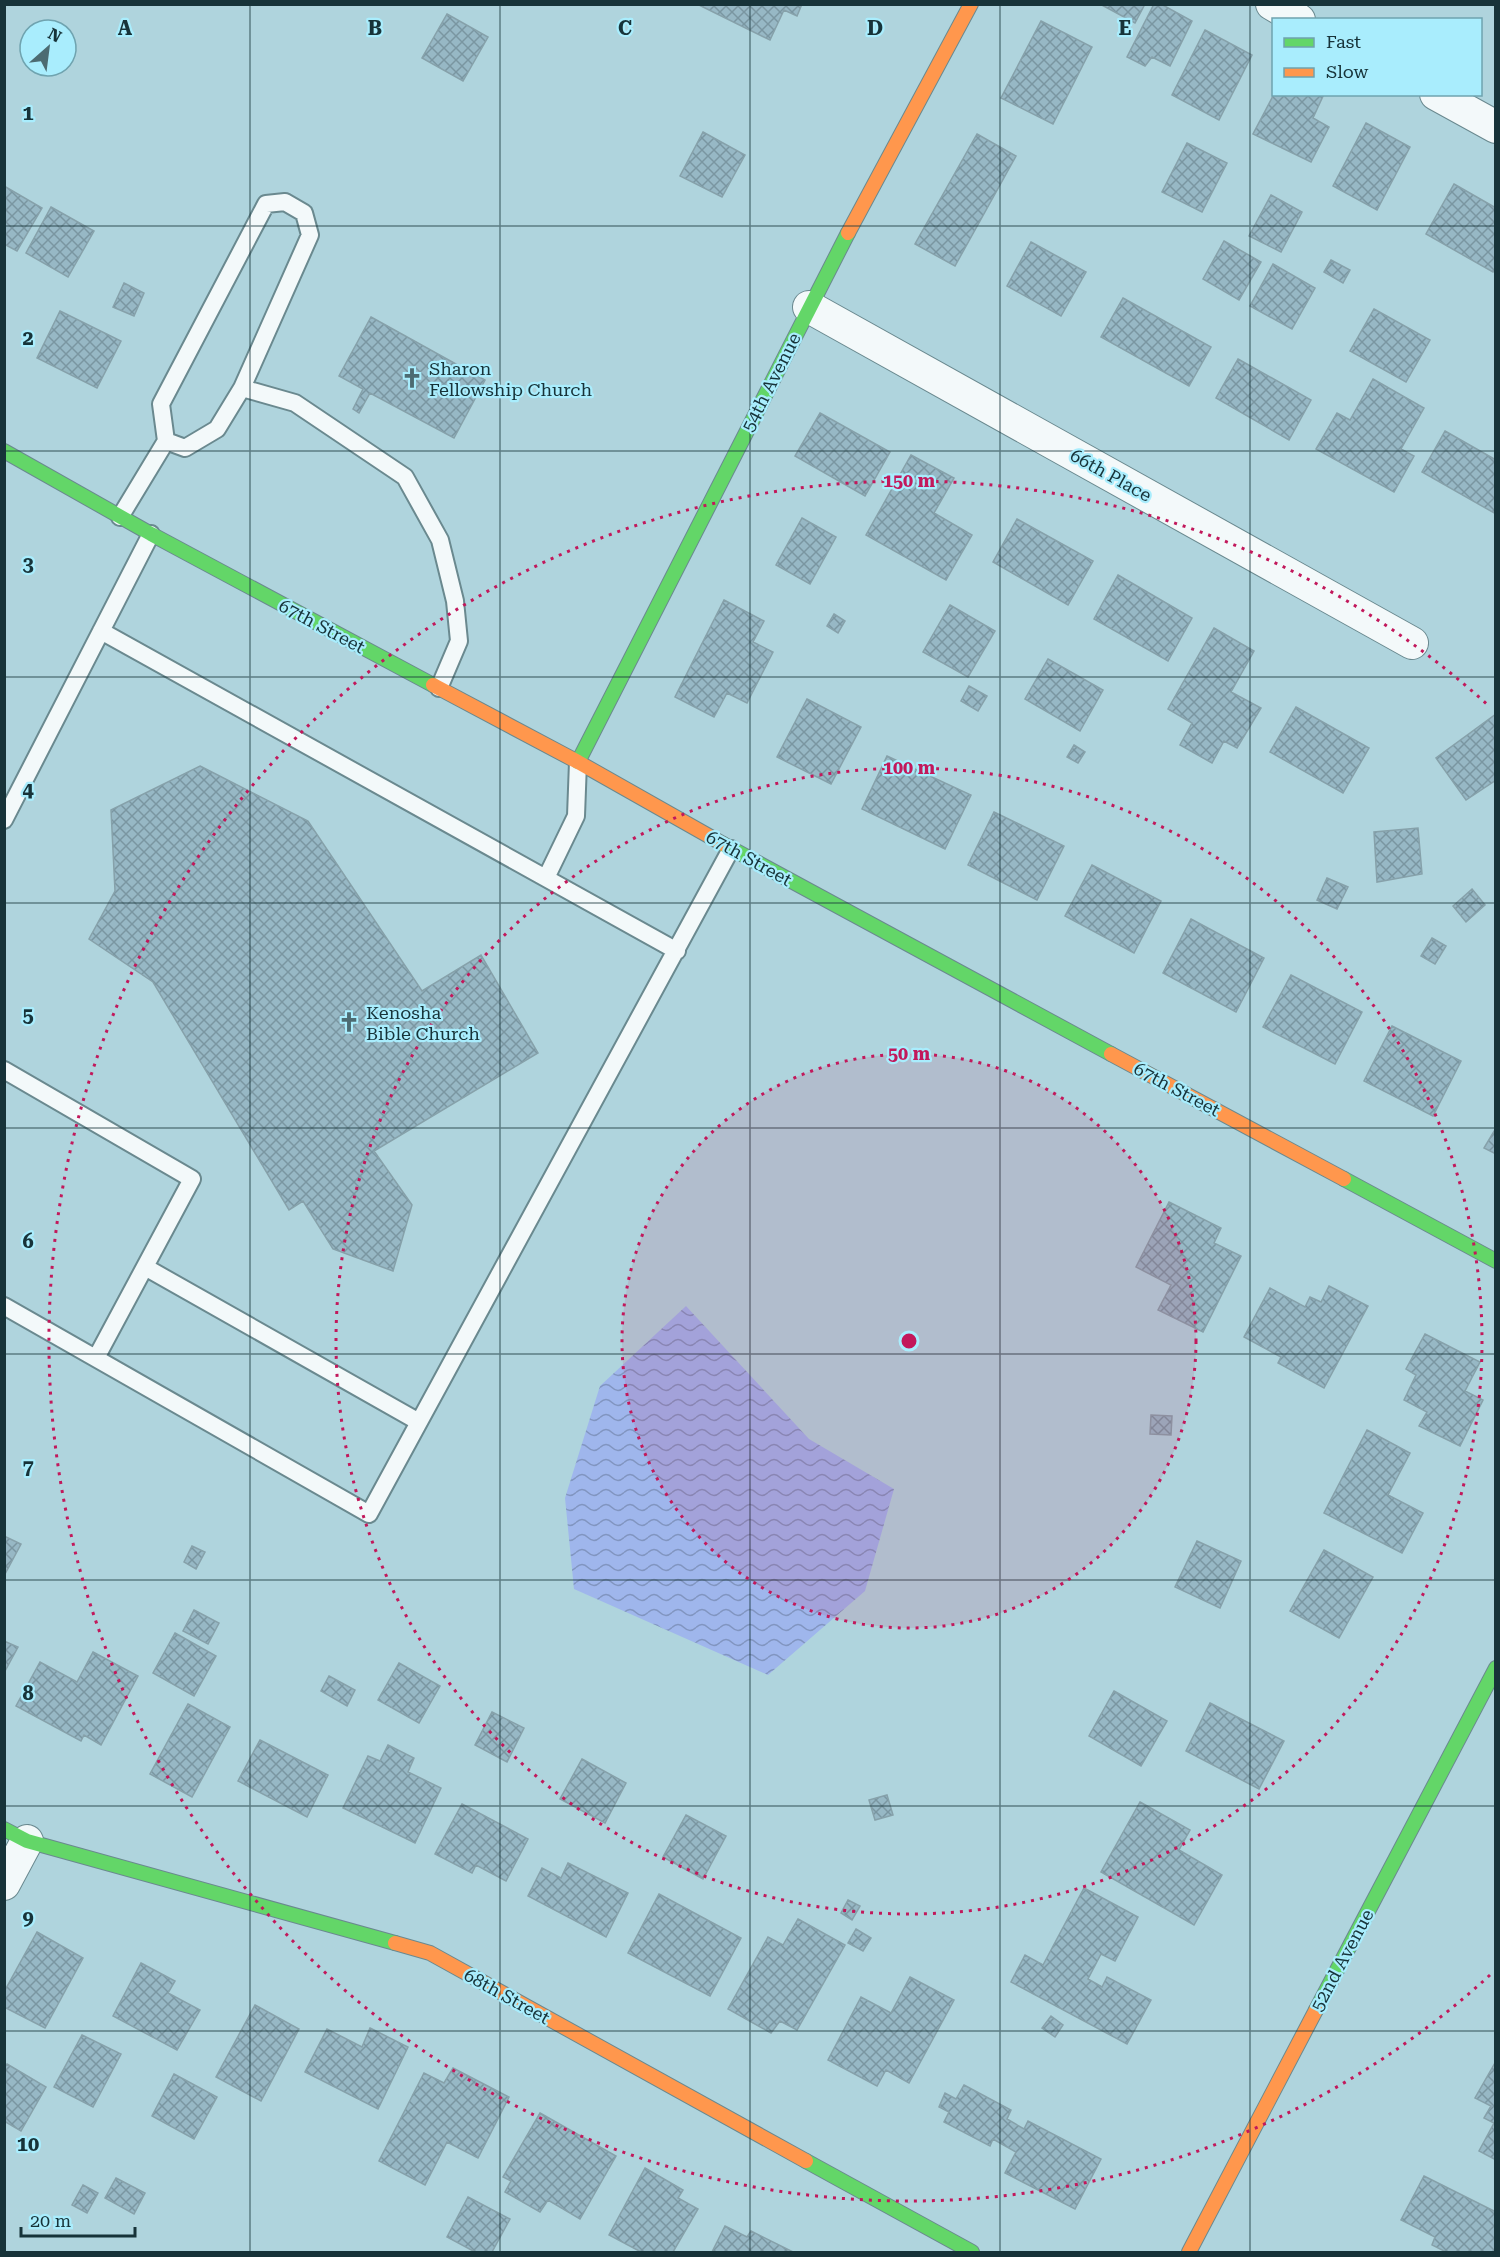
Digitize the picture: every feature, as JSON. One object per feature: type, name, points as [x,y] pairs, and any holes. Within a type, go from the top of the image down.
[{"type":"street","name":"54th Avenue","points":[[578,762],[809,307],[971,4]]},
{"type":"street","points":[[1272,4],[1296,18]]},
{"type":"street","points":[[1440,96],[1496,127]]},
{"type":"street","name":"66th Place","points":[[809,307],[1412,643]]},
{"type":"street","name":"67th Street","points":[[4,451],[151,534],[578,762],[731,849],[1496,1261]]},
{"type":"street","name":"52nd Avenue","points":[[1189,2253],[1496,1668]]},
{"type":"street","points":[[4,1884],[16,1835]]},
{"type":"street","name":"68th Street","points":[[16,1835],[430,1953],[972,2253]]},
{"type":"lane","points":[[120,517],[166,441],[161,404],[266,204],[285,202],[304,213],[310,235],[242,388],[217,429],[185,448],[166,441]]},
{"type":"lane","points":[[242,388],[295,403],[405,477],[440,540],[455,601],[459,641],[439,688]]},
{"type":"lane","points":[[4,820],[151,534]]},
{"type":"lane","points":[[102,631],[677,951]]},
{"type":"lane","points":[[546,878],[576,816],[578,762]]},
{"type":"lane","points":[[4,1306],[369,1514],[731,849]]},
{"type":"lane","points":[[4,1070],[192,1179],[96,1358]]},
{"type":"lane","points":[[145,1267],[419,1422]]},
{"type":"water","points":[[686,1306],[809,1439],[894,1489],[865,1591],[768,1675],[574,1589],[565,1498],[600,1386]]},
{"type":"building","points":[[697,4],[802,4],[797,16],[784,10],[770,40]]},
{"type":"building","points":[[1100,4],[1145,4],[1135,23]]},
{"type":"building","points":[[1154,4],[1161,4],[1192,21],[1170,66],[1152,57],[1145,66],[1127,57]]},
{"type":"building","points":[[447,14],[488,37],[463,81],[422,58]]},
{"type":"building","points":[[1041,21],[1092,47],[1053,124],[1001,98]]},
{"type":"building","points":[[1205,30],[1252,55],[1219,120],[1172,95]]},
{"type":"building","points":[[1273,96],[1323,96],[1313,118],[1329,127],[1311,162],[1253,134]]},
{"type":"building","points":[[1366,123],[1410,147],[1377,210],[1333,186]]},
{"type":"building","points":[[703,132],[745,155],[722,197],[680,176]]},
{"type":"building","points":[[977,134],[1016,156],[955,266],[915,244]]},
{"type":"building","points":[[1187,143],[1227,163],[1202,212],[1162,192]]},
{"type":"building","points":[[1454,184],[1496,208],[1496,268],[1493,272],[1426,234]]},
{"type":"building","points":[[4,186],[42,208],[17,251],[4,244]]},
{"type":"building","points":[[1271,195],[1302,212],[1281,252],[1249,236]]},
{"type":"building","points":[[51,207],[94,231],[68,277],[26,253]]},
{"type":"building","points":[[1224,241],[1261,262],[1239,300],[1203,279]]},
{"type":"building","points":[[1031,242],[1086,272],[1061,316],[1007,286]]},
{"type":"building","points":[[1331,260],[1350,270],[1343,283],[1324,272]]},
{"type":"building","points":[[1273,264],[1315,288],[1292,329],[1250,306]]},
{"type":"building","points":[[124,283],[144,293],[134,316],[113,307]]},
{"type":"building","points":[[1123,298],[1211,347],[1189,386],[1101,337]]},
{"type":"building","points":[[1374,309],[1430,340],[1406,382],[1350,351]]},
{"type":"building","points":[[60,311],[121,341],[97,388],[37,358]]},
{"type":"building","name":"Sharon Fellowship Church","points":[[371,317],[485,380],[454,438],[370,393],[359,413],[353,409],[363,389],[339,376]]},
{"type":"building","points":[[1238,359],[1311,400],[1289,440],[1216,398]]},
{"type":"building","points":[[1373,379],[1424,408],[1401,449],[1414,456],[1394,492],[1316,449],[1337,413],[1350,420]]},
{"type":"building","points":[[820,413],[890,452],[865,496],[795,456]]},
{"type":"building","points":[[1445,431],[1496,460],[1496,514],[1422,472]]},
{"type":"building","points":[[911,455],[954,478],[934,513],[972,535],[946,580],[866,535]]},
{"type":"building","points":[[802,518],[836,537],[810,584],[776,565]]},
{"type":"building","points":[[1017,519],[1093,561],[1068,605],[993,562]]},
{"type":"building","points":[[1118,575],[1192,618],[1168,661],[1094,619]]},
{"type":"building","points":[[724,600],[764,621],[753,642],[773,652],[747,703],[727,693],[714,717],[675,697]]},
{"type":"building","points":[[950,605],[995,631],[968,677],[923,652]]},
{"type":"building","points":[[834,614],[845,621],[838,633],[827,626]]},
{"type":"building","points":[[1214,628],[1254,651],[1231,692],[1261,708],[1237,748],[1224,741],[1212,763],[1180,745],[1192,723],[1168,709]]},
{"type":"building","points":[[1048,659],[1103,690],[1080,731],[1025,699]]},
{"type":"building","points":[[969,686],[987,696],[978,711],[961,701]]},
{"type":"building","points":[[807,699],[861,727],[831,784],[777,757]]},
{"type":"building","points":[[1296,707],[1369,748],[1343,793],[1270,752]]},
{"type":"building","points":[[1496,714],[1496,780],[1466,800],[1436,758]]},
{"type":"building","points":[[1074,745],[1085,752],[1078,763],[1067,757]]},
{"type":"building","points":[[887,756],[971,795],[945,849],[862,809]]},
{"type":"building","name":"Kenosha Bible Church","points":[[200,766],[308,821],[422,991],[481,955],[538,1053],[374,1151],[412,1205],[393,1271],[333,1249],[303,1201],[289,1210],[153,982],[89,939],[115,891],[111,810]]},
{"type":"building","points":[[994,812],[1064,846],[1037,900],[968,865]]},
{"type":"building","points":[[1418,828],[1422,874],[1377,882],[1374,832]]},
{"type":"building","points":[[1092,865],[1161,901],[1134,953],[1065,916]]},
{"type":"building","points":[[1327,878],[1348,887],[1337,909],[1317,900]]},
{"type":"building","points":[[1472,889],[1485,905],[1466,922],[1453,906]]},
{"type":"building","points":[[1191,919],[1264,958],[1236,1012],[1163,973]]},
{"type":"building","points":[[1432,938],[1446,946],[1435,964],[1421,956]]},
{"type":"building","points":[[1291,975],[1362,1012],[1335,1064],[1263,1027]]},
{"type":"building","points":[[1392,1026],[1461,1061],[1433,1116],[1364,1081]]},
{"type":"building","points":[[1496,1128],[1496,1154],[1484,1148]]},
{"type":"building","points":[[1169,1202],[1221,1228],[1214,1243],[1241,1256],[1203,1332],[1158,1310],[1171,1285],[1136,1267]]},
{"type":"building","points":[[1329,1286],[1368,1306],[1324,1388],[1278,1363],[1281,1357],[1244,1337],[1270,1288],[1305,1307],[1310,1297],[1321,1302]]},
{"type":"building","points":[[1425,1334],[1480,1362],[1465,1391],[1483,1400],[1460,1446],[1419,1426],[1427,1412],[1404,1400],[1416,1375],[1406,1369]]},
{"type":"building","points":[[1151,1415],[1172,1416],[1171,1435],[1150,1434]]},
{"type":"building","points":[[1367,1430],[1410,1453],[1388,1495],[1423,1513],[1402,1553],[1324,1513]]},
{"type":"building","points":[[4,1536],[21,1544],[4,1576]]},
{"type":"building","points":[[1197,1541],[1241,1561],[1220,1608],[1175,1587]]},
{"type":"building","points":[[192,1546],[205,1552],[196,1569],[184,1562]]},
{"type":"building","points":[[1324,1550],[1373,1577],[1339,1638],[1290,1611]]},
{"type":"building","points":[[194,1610],[219,1623],[208,1644],[183,1631]]},
{"type":"building","points":[[175,1633],[216,1656],[194,1696],[153,1673]]},
{"type":"building","points":[[4,1641],[18,1647],[4,1673]]},
{"type":"building","points":[[93,1652],[138,1676],[101,1745],[84,1735],[81,1741],[16,1706],[40,1662],[77,1682]]},
{"type":"building","points":[[399,1663],[440,1686],[419,1723],[378,1700]]},
{"type":"building","points":[[329,1676],[355,1690],[347,1706],[321,1691]]},
{"type":"building","points":[[1114,1691],[1167,1721],[1141,1766],[1089,1736]]},
{"type":"building","points":[[1210,1703],[1284,1741],[1259,1789],[1186,1751]]},
{"type":"building","points":[[188,1704],[230,1727],[192,1797],[150,1774]]},
{"type":"building","points":[[492,1712],[524,1728],[507,1762],[475,1745]]},
{"type":"building","points":[[260,1740],[328,1775],[307,1817],[238,1781]]},
{"type":"building","points":[[388,1745],[414,1758],[408,1772],[441,1788],[415,1843],[343,1808],[368,1756],[380,1761]]},
{"type":"building","points":[[582,1759],[626,1783],[605,1823],[560,1799]]},
{"type":"building","points":[[887,1795],[893,1815],[875,1820],[869,1800]]},
{"type":"building","points":[[1140,1802],[1190,1830],[1179,1850],[1222,1875],[1194,1925],[1101,1872]]},
{"type":"building","points":[[462,1804],[528,1839],[506,1881],[476,1865],[472,1873],[435,1854]]},
{"type":"building","points":[[686,1815],[726,1836],[703,1879],[663,1857]]},
{"type":"building","points":[[568,1863],[628,1893],[606,1937],[528,1896],[542,1868],[561,1878]]},
{"type":"building","points":[[1084,1888],[1138,1917],[1115,1961],[1101,1954],[1088,1979],[1102,1987],[1107,1977],[1151,2000],[1127,2044],[1011,1982],[1025,1955],[1043,1965]]},
{"type":"building","points":[[659,1894],[741,1938],[710,1996],[628,1953]]},
{"type":"building","points":[[848,1900],[860,1906],[852,1920],[841,1913]]},
{"type":"building","points":[[798,1919],[845,1945],[797,2030],[780,2021],[771,2033],[728,2009],[768,1937],[783,1945]]},
{"type":"building","points":[[856,1929],[871,1938],[863,1951],[848,1943]]},
{"type":"building","points":[[37,1932],[83,1958],[45,2028],[4,2007],[4,1992]]},
{"type":"building","points":[[141,1963],[175,1981],[168,1993],[200,2010],[177,2050],[113,2016]]},
{"type":"building","points":[[910,1977],[954,2000],[909,2083],[886,2070],[877,2086],[828,2060],[861,1997],[891,2013]]},
{"type":"building","points":[[255,2005],[299,2029],[261,2101],[216,2077]]},
{"type":"building","points":[[1051,2016],[1063,2025],[1055,2037],[1042,2028]]},
{"type":"building","points":[[370,2028],[408,2047],[378,2109],[305,2072],[327,2029],[362,2047]]},
{"type":"building","points":[[82,2035],[121,2054],[93,2107],[54,2087]]},
{"type":"building","points":[[1496,2061],[1496,2160],[1479,2151],[1494,2123],[1484,2118],[1491,2106],[1475,2098]]},
{"type":"building","points":[[7,2064],[46,2087],[21,2131],[4,2121],[4,2068]]},
{"type":"building","points":[[453,2068],[509,2097],[478,2158],[447,2142],[425,2185],[379,2161],[424,2073],[444,2083]]},
{"type":"building","points":[[174,2074],[217,2097],[194,2139],[152,2116]]},
{"type":"building","points":[[964,2085],[1011,2110],[1007,2119],[1024,2129],[1028,2121],[1101,2159],[1075,2209],[1005,2173],[1016,2152],[993,2139],[990,2146],[944,2122],[949,2112],[939,2107],[945,2093],[956,2099]]},
{"type":"building","points":[[540,2113],[616,2156],[580,2219],[548,2200],[540,2212],[505,2192],[511,2181],[503,2177]]},
{"type":"building","points":[[645,2168],[683,2190],[678,2198],[698,2209],[673,2252],[641,2252],[609,2235]]},
{"type":"building","points":[[1424,2176],[1496,2212],[1496,2252],[1446,2252],[1432,2245],[1435,2237],[1401,2220]]},
{"type":"building","points":[[116,2178],[145,2193],[134,2214],[105,2198]]},
{"type":"building","points":[[83,2185],[98,2193],[87,2213],[72,2205]]},
{"type":"building","points":[[468,2197],[510,2219],[492,2252],[475,2252],[447,2237]]},
{"type":"building","points":[[725,2226],[747,2237],[751,2231],[793,2252],[712,2252]]},
{"type":"traffic: fast","points":[[578,762],[848,233]]},
{"type":"traffic: fast","points":[[4,451],[151,534],[433,685]]},
{"type":"traffic: fast","points":[[723,844],[1111,1054]]},
{"type":"traffic: fast","points":[[1344,1179],[1496,1261]]},
{"type":"traffic: fast","points":[[1316,2010],[1496,1668]]},
{"type":"traffic: fast","points":[[4,1829],[27,1841],[395,1943]]},
{"type":"traffic: fast","points":[[806,2161],[972,2252]]},
{"type":"traffic: slow","points":[[848,233],[971,4]]},
{"type":"traffic: slow","points":[[433,685],[578,762],[723,844]]},
{"type":"traffic: slow","points":[[1111,1054],[1344,1179]]},
{"type":"traffic: slow","points":[[395,1943],[430,1953],[806,2161]]},
{"type":"traffic: slow","points":[[1189,2252],[1316,2010]]},
{"type":"place","name":"Sharon Fellowship Church","points":[[412,378]]},
{"type":"place","name":"Kenosha Bible Church","points":[[349,1022]]}]
